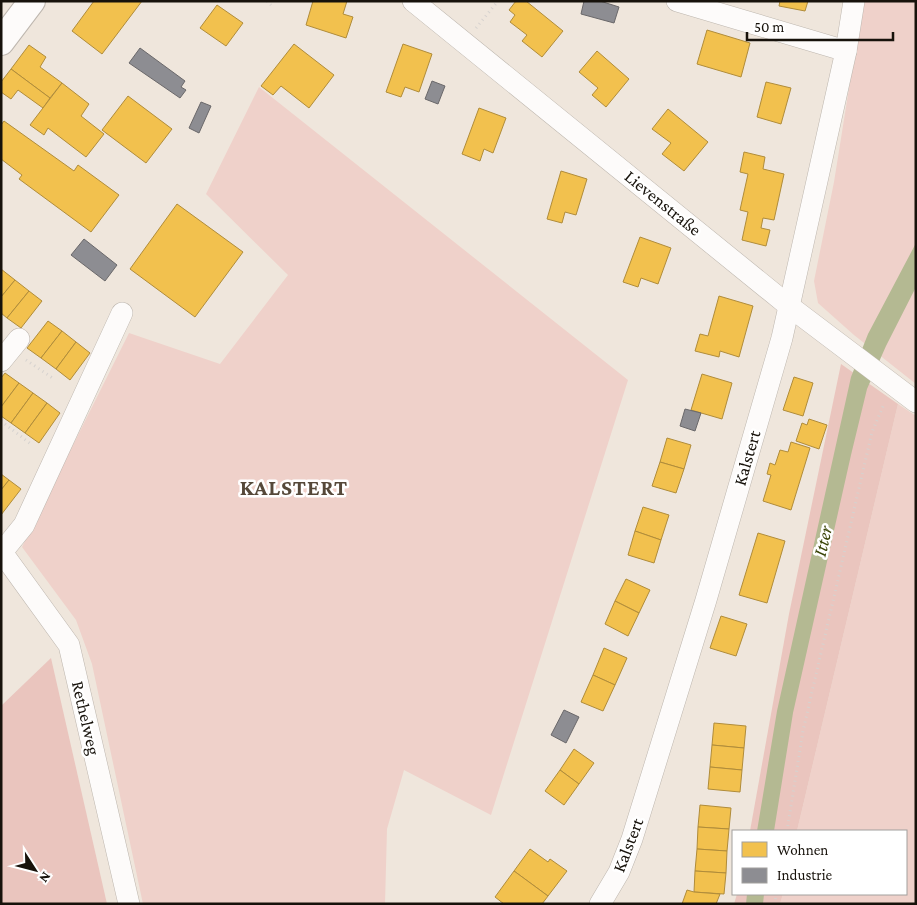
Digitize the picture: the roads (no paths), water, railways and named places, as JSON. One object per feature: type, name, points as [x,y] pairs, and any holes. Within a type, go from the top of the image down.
[{"type":"main road","points":[[1,42],[32,1]]},
{"type":"street","name":"Lievenstraße","points":[[413,1],[789,306],[847,350],[885,386],[916,402]]},
{"type":"street","points":[[676,1],[846,51]]},
{"type":"street","name":"Kalstert","points":[[600,904],[619,872],[632,839],[706,600],[782,338],[846,51],[854,1]]},
{"type":"street","points":[[2,551],[24,525],[122,313]]},
{"type":"street","name":"Rethelweg","points":[[2,551],[69,645],[129,904]]},
{"type":"water","name":"Itter","points":[[916,243],[916,287],[867,389],[851,455],[793,713],[774,830],[757,830],[777,711],[851,377],[868,334]]},
{"type":"water","points":[[747,895],[764,895],[763,904],[746,904]]},
{"type":"district","name":"KALSTERT","points":[[294,487]]}]
